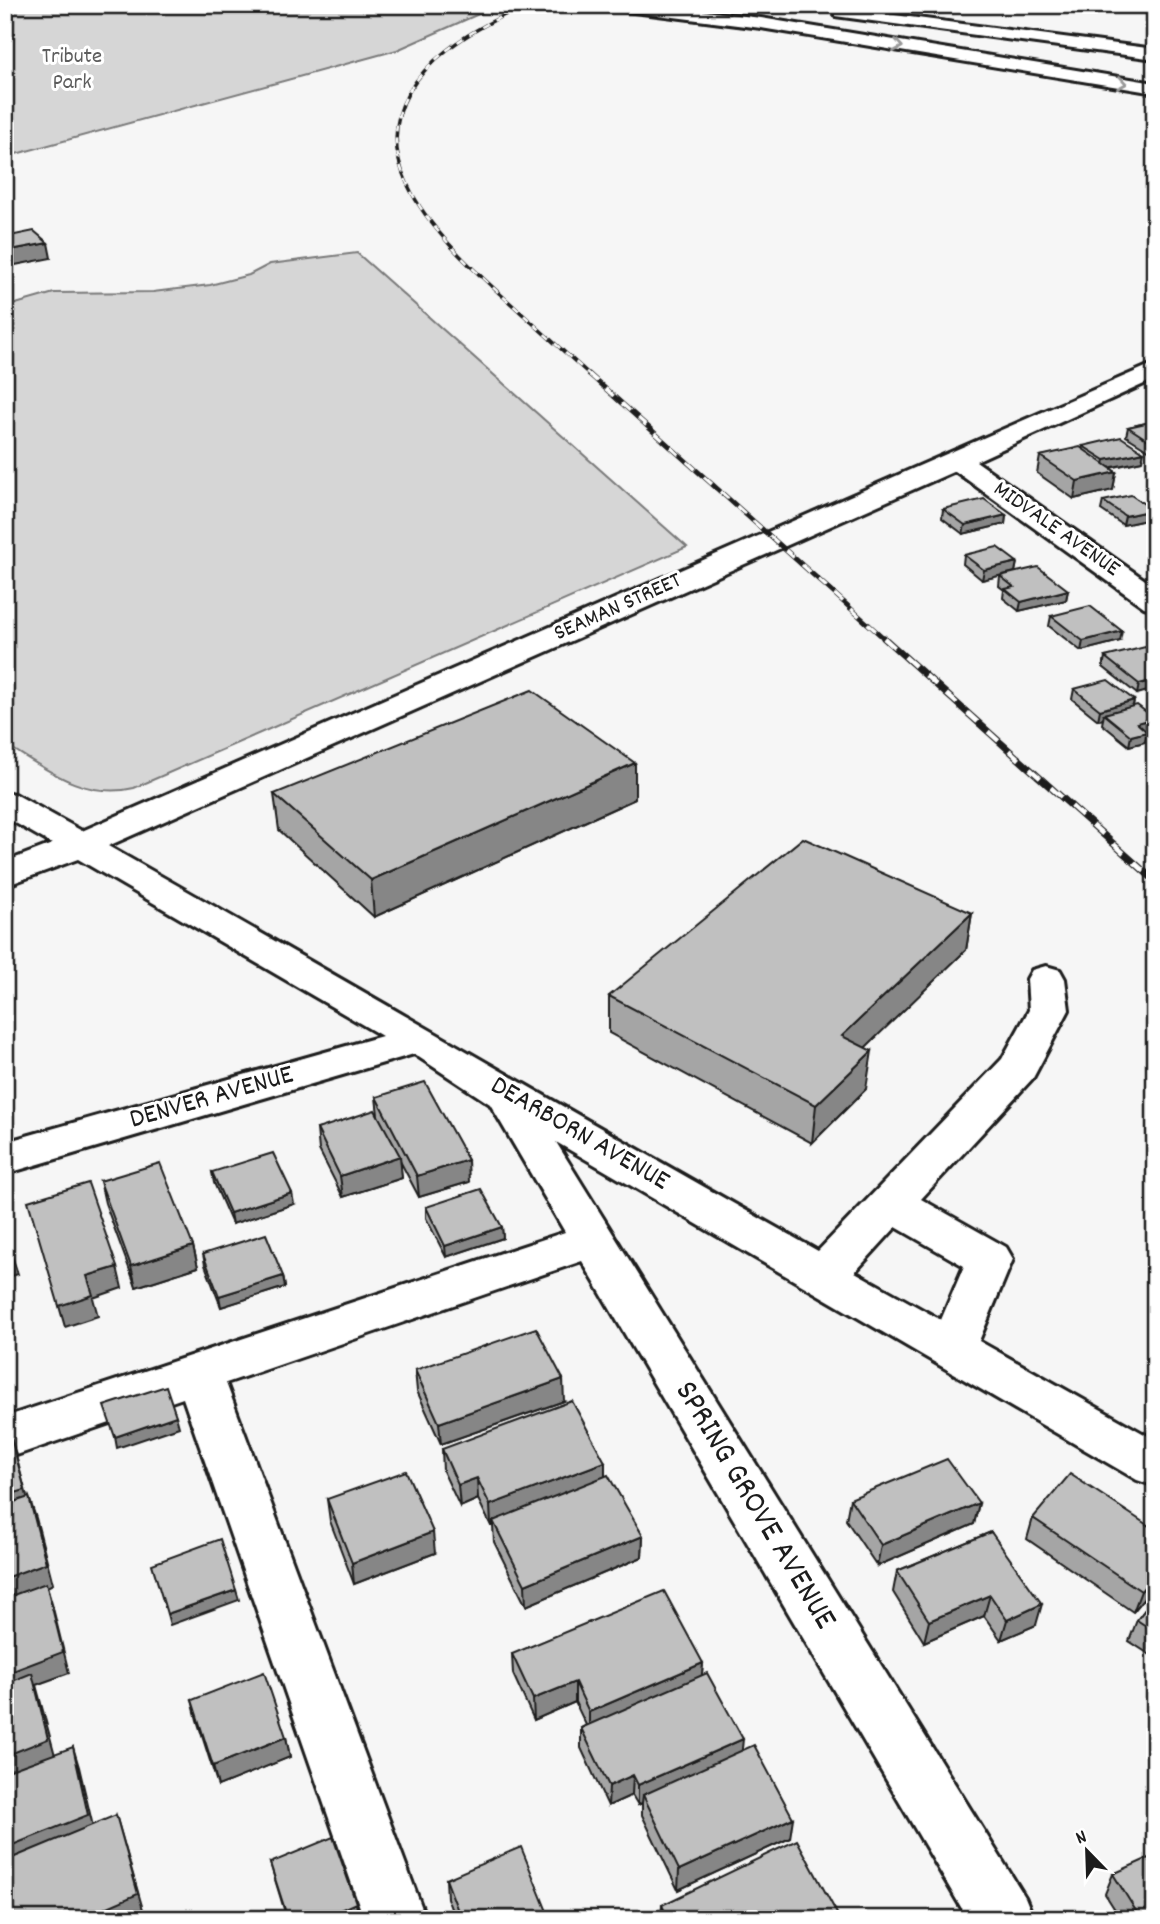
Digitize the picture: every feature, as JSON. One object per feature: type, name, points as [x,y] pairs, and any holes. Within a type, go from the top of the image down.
[{"type":"main road","points":[[618,5],[761,23],[1155,88]]},
{"type":"main road","points":[[670,5],[1113,55],[1155,54]]},
{"type":"main road","points":[[1155,38],[826,10],[1113,55],[1155,69]]},
{"type":"main road","name":"SEAMAN STREET","points":[[5,875],[80,845],[957,460],[1155,369]]},
{"type":"main road","name":"MIDVALE AVENUE","points":[[957,460],[1155,601]]},
{"type":"main road","name":"DEARBORN AVENUE","points":[[5,802],[419,1040],[505,1094],[1155,1465]]},
{"type":"main road","points":[[823,1276],[1018,1068],[1049,1010],[1046,979]]},
{"type":"main road","name":"DENVER AVENUE","points":[[5,1158],[419,1040]]},
{"type":"main road","name":"SPRING GROVE AVENUE","points":[[505,1094],[1003,1919]]},
{"type":"main road","points":[[891,1203],[990,1259],[952,1349]]},
{"type":"main road","points":[[5,1437],[593,1240]]},
{"type":"main road","points":[[198,1373],[395,1919]]},
{"type":"green space","name":"Tribute Park","points":[[5,5],[499,5],[397,50],[5,157]]},
{"type":"green space","points":[[357,253],[687,547],[134,788],[116,791],[82,786],[51,772],[5,744],[5,307],[54,293],[153,292],[210,285],[249,275],[270,264]]},
{"type":"building","points":[[34,231],[48,243],[5,251],[5,237]]},
{"type":"building","points":[[1155,421],[1155,441],[1151,442],[1128,427]]},
{"type":"building","points":[[1121,437],[1144,452],[1105,460],[1083,446]]},
{"type":"building","points":[[1080,447],[1116,472],[1077,481],[1040,456]]},
{"type":"building","points":[[1131,495],[1153,510],[1125,516],[1103,501]]},
{"type":"building","points":[[984,499],[1006,515],[965,525],[943,509]]},
{"type":"building","points":[[1155,516],[1155,524],[1146,518]]},
{"type":"building","points":[[997,547],[1017,562],[984,570],[964,555]]},
{"type":"building","points":[[1038,567],[1068,590],[1021,602],[1005,589],[1014,587],[1000,576]]},
{"type":"building","points":[[1090,606],[1122,631],[1083,641],[1051,616]]},
{"type":"building","points":[[1145,647],[1155,654],[1155,680],[1139,684],[1105,657]]},
{"type":"building","points":[[1108,680],[1134,700],[1100,710],[1074,689]]},
{"type":"building","points":[[532,690],[635,763],[371,880],[274,794]]},
{"type":"building","points":[[1137,705],[1154,718],[1137,723],[1147,732],[1131,736],[1104,714]]},
{"type":"building","points":[[803,838],[972,913],[842,1036],[872,1051],[816,1105],[609,996]]},
{"type":"building","points":[[425,1082],[468,1160],[417,1176],[376,1097]]},
{"type":"building","points":[[375,1110],[400,1156],[340,1176],[317,1129]]},
{"type":"building","points":[[273,1153],[292,1193],[230,1213],[212,1172]]},
{"type":"building","points":[[160,1163],[193,1246],[131,1266],[100,1181]]},
{"type":"building","points":[[88,1183],[117,1267],[87,1276],[93,1295],[59,1306],[28,1201]]},
{"type":"building","points":[[481,1189],[502,1227],[445,1246],[426,1207]]},
{"type":"building","points":[[5,1233],[11,1253],[5,1255]]},
{"type":"building","points":[[266,1234],[283,1276],[219,1296],[203,1254]]},
{"type":"building","points":[[536,1328],[563,1379],[439,1423],[415,1370]]},
{"type":"building","points":[[166,1386],[176,1416],[115,1437],[104,1406]]},
{"type":"building","points":[[572,1401],[605,1462],[490,1505],[477,1478],[458,1485],[442,1449]]},
{"type":"building","points":[[10,1434],[25,1490],[5,1496],[5,1436]]},
{"type":"building","points":[[947,1459],[979,1503],[881,1545],[850,1499]]},
{"type":"building","points":[[406,1471],[433,1532],[352,1563],[327,1499]]},
{"type":"building","points":[[1070,1474],[1155,1530],[1155,1574],[1141,1591],[1033,1518]]},
{"type":"building","points":[[608,1475],[643,1536],[525,1585],[493,1521]]},
{"type":"building","points":[[29,1497],[46,1563],[5,1578],[5,1505]]},
{"type":"building","points":[[991,1532],[1042,1604],[1007,1620],[990,1595],[929,1621],[897,1571]]},
{"type":"building","points":[[220,1539],[236,1590],[167,1614],[152,1564]]},
{"type":"building","points":[[46,1583],[63,1652],[5,1674],[5,1598]]},
{"type":"building","points":[[664,1591],[703,1663],[589,1712],[575,1682],[533,1699],[512,1654]]},
{"type":"building","points":[[1155,1596],[1155,1632],[1137,1620]]},
{"type":"building","points":[[264,1672],[286,1737],[213,1766],[192,1700]]},
{"type":"building","points":[[32,1673],[48,1739],[5,1756],[5,1684]]},
{"type":"building","points":[[707,1673],[743,1739],[638,1785],[633,1775],[609,1786],[581,1728]]},
{"type":"building","points":[[754,1745],[793,1818],[679,1870],[643,1795]]},
{"type":"building","points":[[73,1747],[88,1815],[5,1848],[5,1772]]},
{"type":"building","points":[[116,1815],[138,1894],[80,1919],[5,1919],[5,1861]]},
{"type":"building","points":[[333,1837],[356,1903],[320,1919],[288,1919],[270,1863]]},
{"type":"building","points":[[797,1840],[840,1919],[668,1919],[662,1905]]},
{"type":"building","points":[[521,1847],[550,1919],[461,1919],[446,1879]]},
{"type":"building","points":[[1155,1855],[1155,1919],[1141,1919],[1113,1874]]},
{"type":"railway","points":[[525,5],[456,43],[414,84],[398,117],[397,151],[407,184],[426,216],[451,246],[479,275],[591,376]]},
{"type":"railway","points":[[1104,5],[1155,14]]},
{"type":"railway","points":[[589,374],[886,640]]},
{"type":"railway","points":[[884,638],[1155,881]]}]
